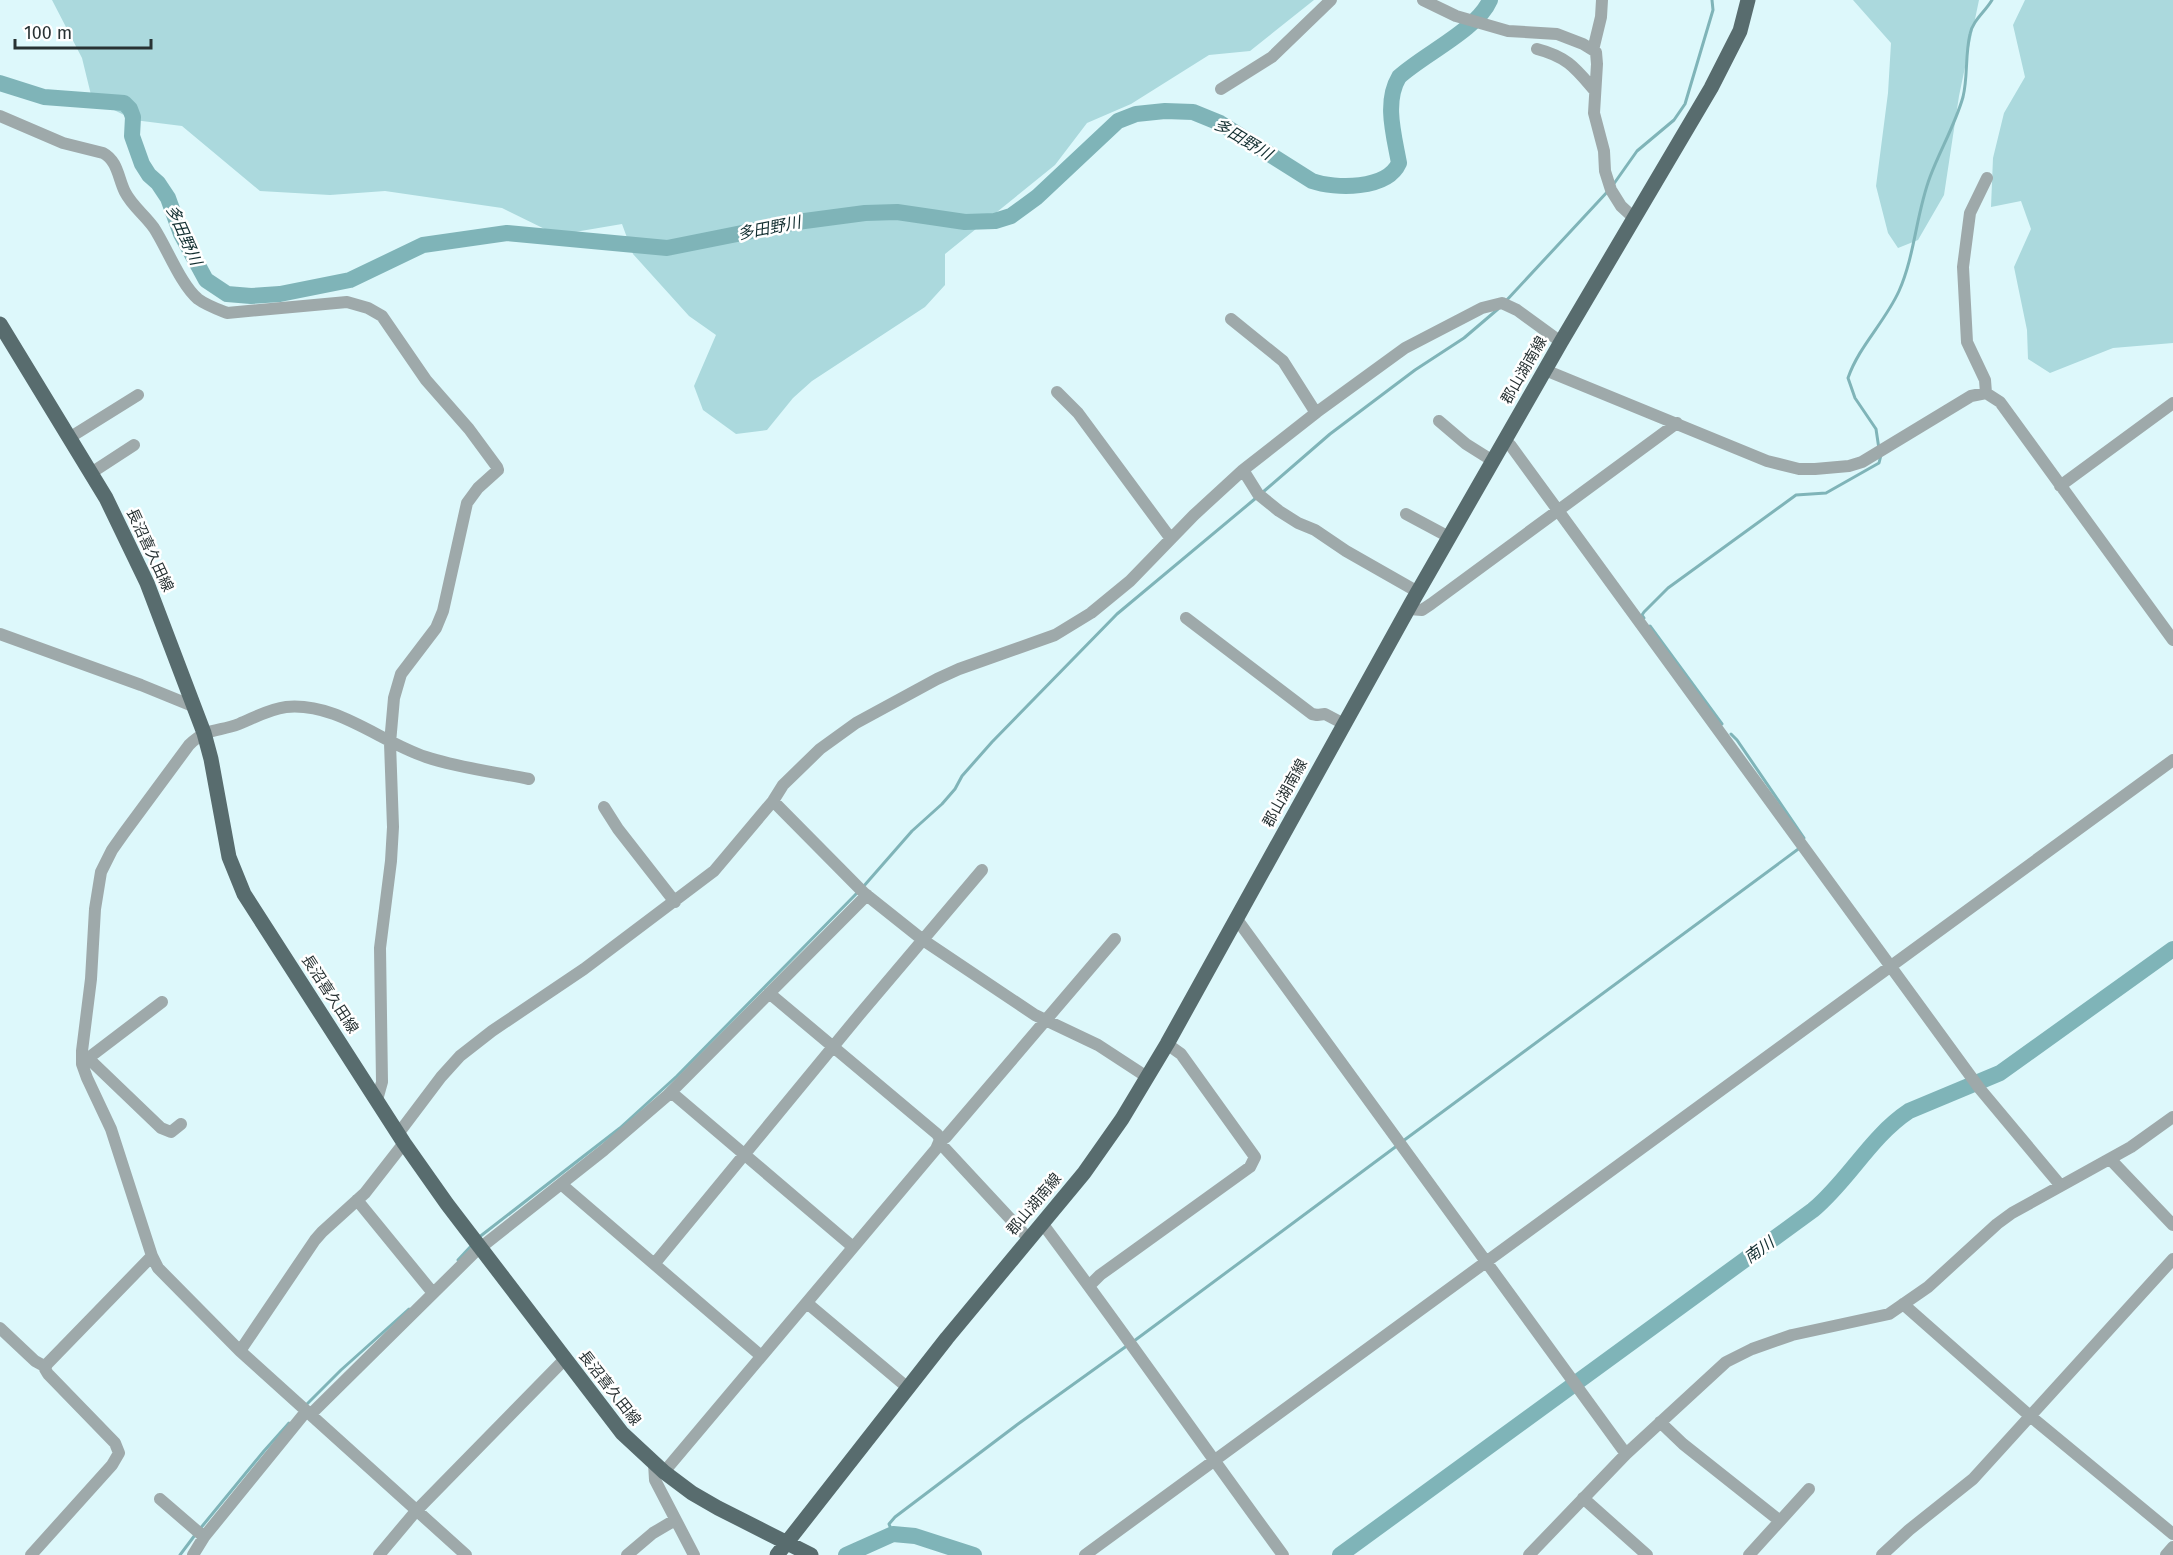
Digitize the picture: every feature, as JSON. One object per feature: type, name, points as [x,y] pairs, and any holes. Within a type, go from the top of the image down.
[{"type":"main road","name":"郡山湖南線","points":[[777,1555],[792,1545],[908,1388],[1101,1150],[1147,1077],[1449,537],[1729,56],[1740,31],[1748,0]]},
{"type":"main road","name":"長沼喜久田線","points":[[0,324],[111,507],[142,573],[204,733],[229,857],[244,894],[401,1139],[480,1249],[622,1433],[659,1468],[718,1508],[811,1555]]},
{"type":"street","points":[[1221,89],[1272,57],[1331,0]]},
{"type":"street","points":[[1423,0],[1456,16],[1489,26],[1509,31],[1557,34],[1596,52],[1594,113],[1604,151],[1605,171],[1611,190],[1634,218]]},
{"type":"street","points":[[1593,50],[1601,17],[1602,0]]},
{"type":"street","points":[[1537,49],[1552,54],[1578,69],[1595,91]]},
{"type":"street","points":[[0,116],[55,140],[109,156],[113,160],[125,193],[154,228],[190,289],[197,298],[209,305],[227,313],[347,302],[376,312],[387,323],[426,380],[469,429],[498,470],[478,488],[467,503],[443,611],[436,628],[408,662],[396,686],[390,743],[393,827],[386,915],[380,948],[382,1082],[377,1100]]},
{"type":"street","points":[[1986,393],[1985,380],[1967,342],[1963,267],[1970,213],[1988,178]]},
{"type":"street","points":[[240,1351],[315,1240],[370,1188],[441,1077],[460,1056],[585,969],[675,902],[723,862],[773,801],[783,785],[820,748],[847,729],[960,669],[1043,640],[1072,626],[1106,602],[1130,581],[1194,515],[1243,470],[1405,348],[1482,308],[1502,303],[1517,310],[1561,342]]},
{"type":"street","points":[[1231,320],[1283,361],[1316,413]]},
{"type":"street","points":[[1545,370],[1782,466],[1799,469],[1825,470],[1862,462],[1971,396],[1986,393],[2000,402],[2173,640]]},
{"type":"street","points":[[1057,392],[1078,413],[1171,539]]},
{"type":"street","points":[[69,438],[138,395]]},
{"type":"street","points":[[2060,486],[2173,403]]},
{"type":"street","points":[[1439,421],[1466,444],[1493,460]]},
{"type":"street","points":[[1409,609],[1422,610],[1431,604],[1677,423]]},
{"type":"street","points":[[1505,440],[1980,1089],[2061,1186]]},
{"type":"street","points":[[91,473],[134,445]]},
{"type":"street","points":[[1243,470],[1258,494],[1279,511],[1298,523],[1316,530],[1346,551],[1418,592]]},
{"type":"street","points":[[1406,514],[1449,537]]},
{"type":"street","points":[[1186,618],[1312,714],[1325,714],[1344,724]]},
{"type":"street","points":[[0,634],[195,707]]},
{"type":"street","points":[[466,1555],[240,1351],[163,1273],[152,1256],[118,1151],[103,1110],[87,1078],[85,1059],[95,909],[101,872],[112,850],[189,745],[204,733],[237,725],[269,711],[285,707],[303,707],[339,715],[390,743],[428,757],[529,778]]},
{"type":"street","points":[[1084,1555],[2173,760]]},
{"type":"street","points":[[773,801],[867,895],[923,940],[1045,1020],[1098,1045],[1147,1077]]},
{"type":"street","points":[[604,807],[618,829],[675,902]]},
{"type":"street","points":[[655,1263],[982,870]]},
{"type":"street","points":[[194,1555],[204,1537],[304,1414],[314,1411],[480,1249],[613,1143],[671,1092],[867,895]]},
{"type":"street","points":[[1236,918],[1626,1454]]},
{"type":"street","points":[[694,1555],[655,1480],[659,1468],[807,1302],[939,1142],[946,1137],[1115,939]]},
{"type":"street","points":[[769,993],[937,1134],[939,1142],[1029,1239]]},
{"type":"street","points":[[85,1059],[162,1002]]},
{"type":"street","points":[[1089,1286],[1100,1275],[1250,1167],[1255,1160],[1181,1054],[1167,1044]]},
{"type":"street","points":[[85,1059],[161,1128],[171,1132],[181,1124]]},
{"type":"street","points":[[671,1092],[854,1247]]},
{"type":"street","points":[[1529,1555],[1626,1454],[1714,1372],[1738,1355],[1792,1335],[1889,1314],[1948,1270],[1997,1224],[2110,1159],[2173,1117]]},
{"type":"street","points":[[2110,1159],[2173,1225]]},
{"type":"street","points":[[561,1184],[760,1355]]},
{"type":"street","points":[[357,1200],[433,1293]]},
{"type":"street","points":[[1042,1222],[1283,1555]]},
{"type":"street","points":[[31,1555],[112,1465],[119,1453],[115,1443],[48,1374],[47,1364],[152,1256]]},
{"type":"street","points":[[1882,1555],[1909,1530],[1973,1479],[2173,1258]]},
{"type":"street","points":[[807,1302],[908,1388]]},
{"type":"street","points":[[1903,1304],[2030,1416],[2173,1534]]},
{"type":"street","points":[[0,1328],[35,1362],[46,1367]]},
{"type":"street","points":[[379,1555],[416,1511],[565,1359]]},
{"type":"street","points":[[1660,1422],[1683,1444],[1780,1521]]},
{"type":"street","points":[[1749,1555],[1809,1490]]},
{"type":"street","points":[[1583,1498],[1647,1555]]},
{"type":"street","points":[[160,1499],[204,1537]]},
{"type":"street","points":[[627,1555],[653,1533],[675,1520]]},
{"type":"street","points":[[2166,1555],[2173,1547]]},
{"type":"shaded area","points":[[52,0],[1314,0],[1250,51],[1209,55],[1131,104],[1087,123],[1055,165],[945,254],[945,285],[925,307],[812,381],[793,398],[767,430],[736,434],[703,410],[694,386],[716,335],[689,316],[633,254],[622,224],[557,235],[502,208],[385,191],[330,195],[260,191],[182,126],[134,120],[92,99],[82,58]]},
{"type":"shaded area","points":[[1853,0],[1979,0],[1959,96],[1944,195],[1918,240],[1898,248],[1888,233],[1876,186],[1888,93],[1891,43]]},
{"type":"shaded area","points":[[2025,0],[2173,0],[2173,343],[2113,348],[2050,373],[2028,359],[2027,330],[2014,267],[2031,229],[2021,201],[1991,207],[1993,158],[2004,113],[2025,77],[2013,25]]},
{"type":"waterway","name":"多田野川","points":[[0,83],[44,97],[124,103],[130,109],[133,117],[132,136],[142,164],[168,198],[181,234],[206,280],[227,294],[251,296],[280,294],[350,280],[423,245],[507,233],[667,248],[797,222],[865,213],[897,212],[965,222],[995,221],[1011,216],[1037,197],[1118,121],[1136,114],[1165,111],[1193,112],[1220,123],[1312,181],[1346,186],[1372,183],[1393,172],[1399,163],[1391,108],[1394,87],[1399,77],[1474,21],[1490,0]]},
{"type":"waterway","points":[[1613,185],[1637,151],[1674,120],[1685,104],[1713,10],[1712,0]]},
{"type":"waterway","points":[[1879,449],[1876,429],[1855,398],[1848,378],[1859,355],[1899,291],[1912,249],[1925,191],[1963,97],[1968,42],[1972,29],[1976,20],[1992,0]]},
{"type":"waterway","points":[[1505,302],[1609,190]]},
{"type":"waterway","points":[[1263,492],[1330,434],[1415,370],[1464,338],[1498,309]]},
{"type":"waterway","points":[[1644,618],[1642,615],[1644,612],[1668,588],[1796,495],[1826,493],[1879,463],[1881,455]]},
{"type":"waterway","points":[[863,887],[912,831],[942,804],[955,789],[962,776],[992,742],[1117,614],[1256,498]]},
{"type":"waterway","points":[[1650,626],[1722,724]]},
{"type":"waterway","points":[[1731,734],[1804,838]]},
{"type":"waterway","points":[[1403,1141],[1801,847]]},
{"type":"waterway","points":[[478,1238],[620,1128],[677,1076],[858,892]]},
{"type":"waterway","name":"南川","points":[[1340,1555],[1813,1210],[1838,1186],[1895,1121],[1909,1111],[2000,1073],[2173,949]]},
{"type":"waterway","points":[[1134,1341],[1398,1145]]},
{"type":"waterway","points":[[458,1260],[472,1245]]},
{"type":"waterway","points":[[306,1405],[409,1309]]},
{"type":"waterway","points":[[893,1534],[889,1524],[895,1517],[1128,1345]]},
{"type":"waterway","points":[[199,1530],[289,1423]]},
{"type":"waterway","name":"南川","points":[[846,1555],[893,1534],[915,1536],[974,1555]]},
{"type":"waterway","points":[[180,1555],[195,1535]]}]
